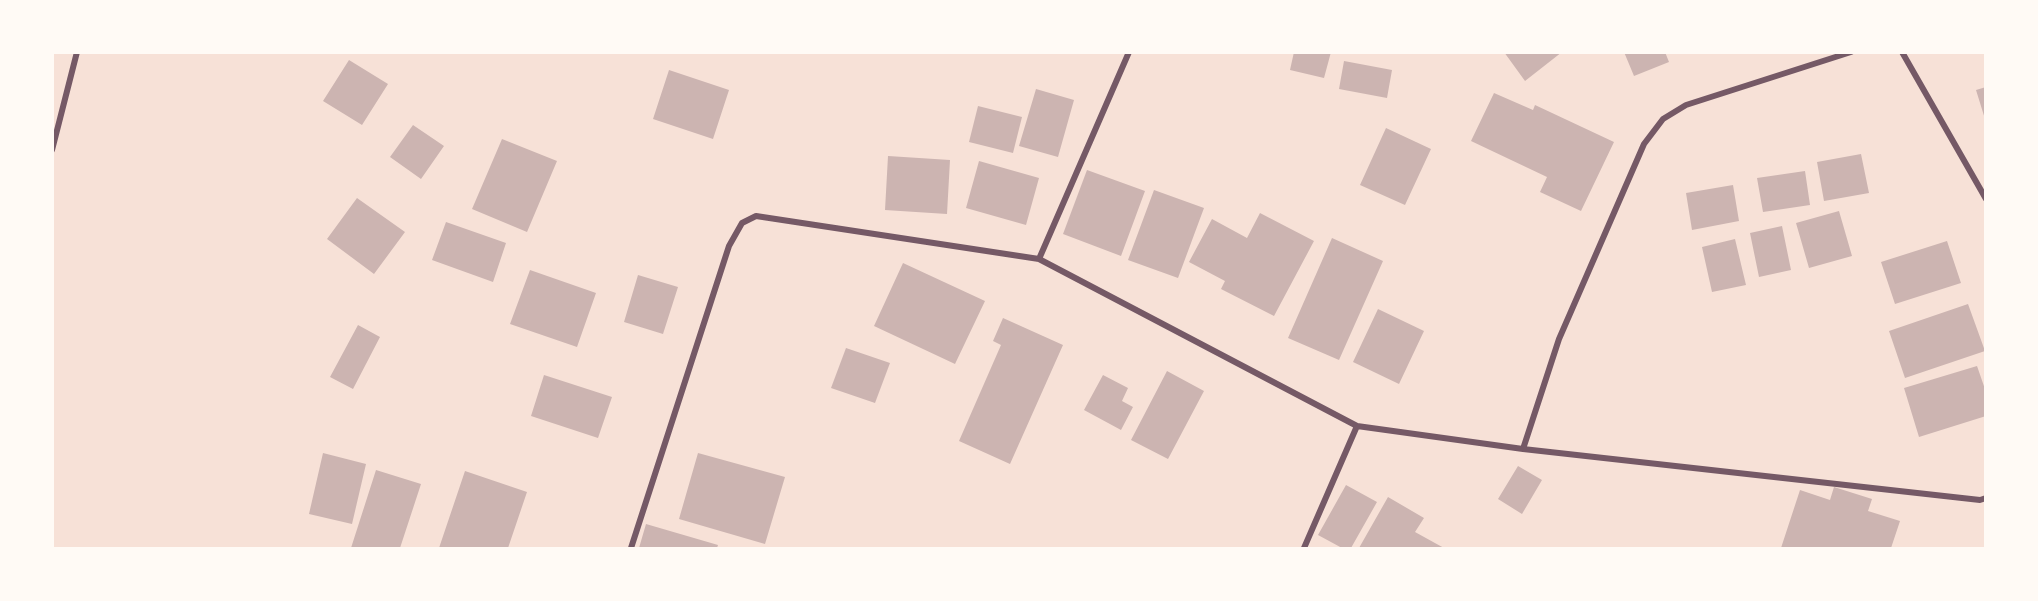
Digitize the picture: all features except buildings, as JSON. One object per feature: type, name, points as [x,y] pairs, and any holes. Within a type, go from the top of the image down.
[{"type":"street","points":[[52,150],[76,52]]},
{"type":"street","points":[[1039,259],[1129,52]]},
{"type":"street","points":[[1523,449],[1559,339],[1644,144],[1663,119],[1686,105],[1851,52]]},
{"type":"street","points":[[1902,52],[1986,199]]},
{"type":"street","points":[[631,549],[729,246],[742,224],[756,216],[1039,259],[1357,426],[1523,449],[1980,500],[1986,498]]},
{"type":"street","points":[[1304,549],[1357,426]]}]
